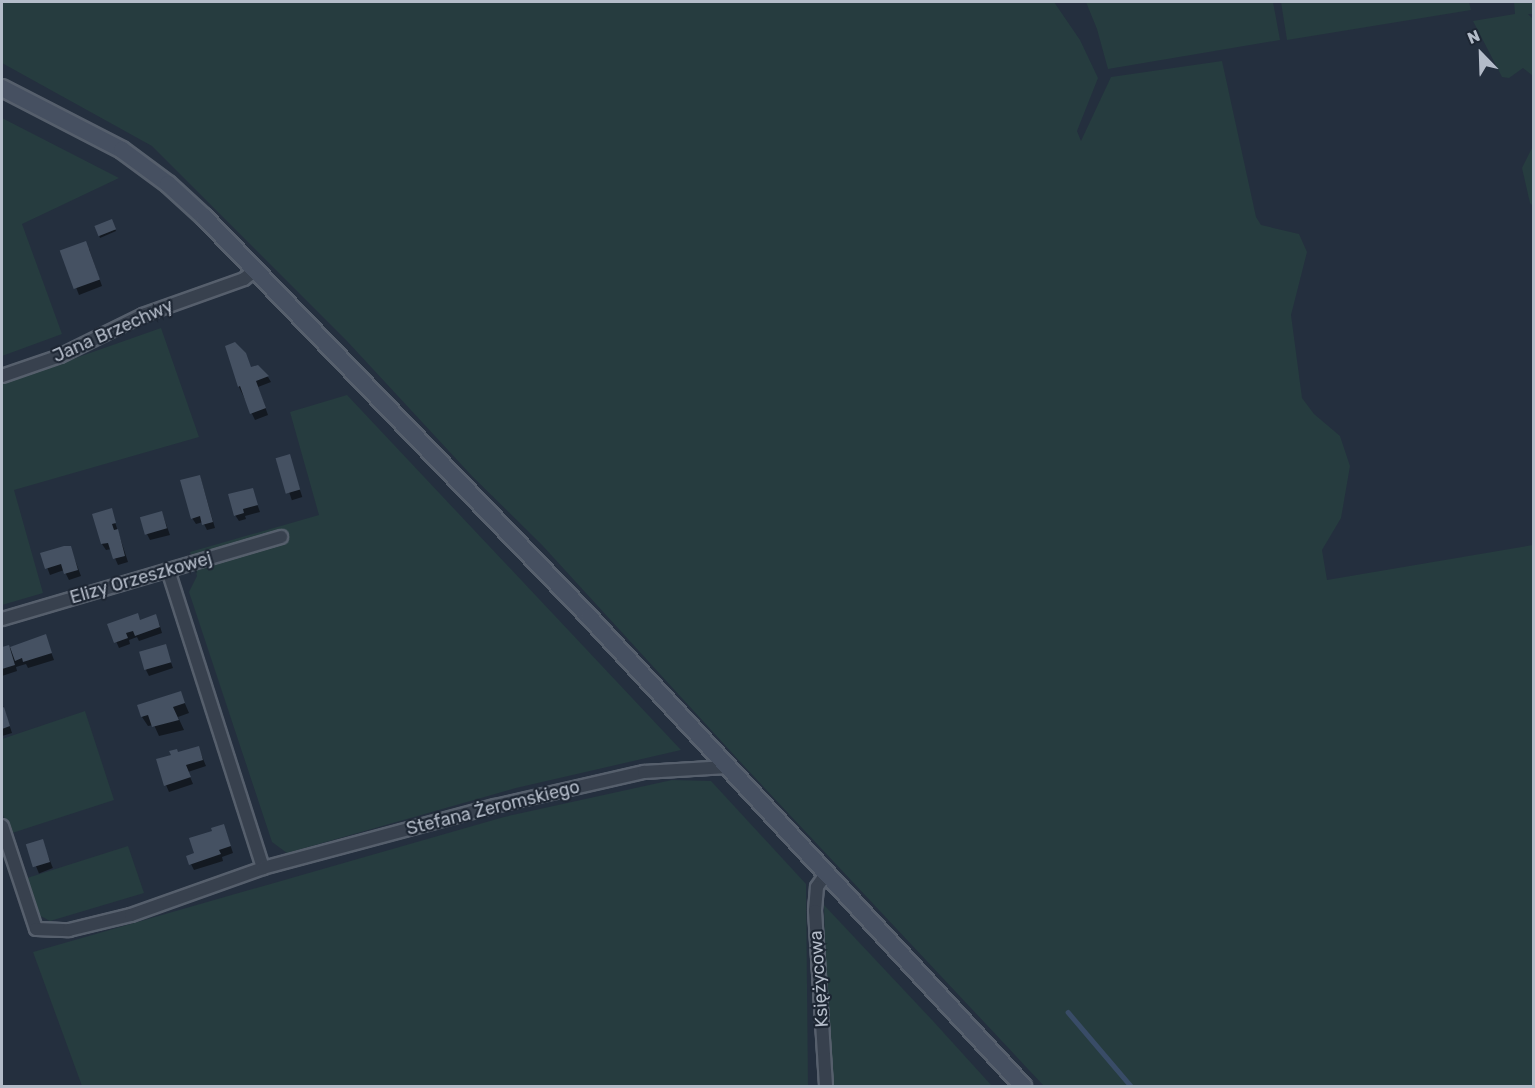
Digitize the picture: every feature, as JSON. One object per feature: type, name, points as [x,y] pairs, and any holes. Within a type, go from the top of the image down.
[{"type":"street","points":[[2,88],[64,118],[144,165],[204,217],[257,269],[589,617],[1023,1086]]},
{"type":"street","name":"Jana Brzechwy","points":[[2,376],[60,356],[143,315],[244,279],[257,269]]},
{"type":"street","name":"Elizy Orzeszkowej","points":[[2,619],[281,537]]},
{"type":"street","points":[[168,570],[263,868]]},
{"type":"street","name":"Stefana Żeromskiego","points":[[2,826],[36,929],[69,930],[130,915],[263,868],[495,806],[644,772],[727,767]]},
{"type":"street","name":"Księżycowa","points":[[826,874],[818,887],[815,911],[826,1086]]},
{"type":"green space","points":[[2,2],[1054,2],[1080,40],[1098,78],[1077,131],[1081,141],[1111,77],[1222,61],[1256,217],[1261,225],[1299,234],[1307,252],[1291,315],[1302,398],[1314,414],[1340,436],[1350,466],[1341,518],[1322,550],[1327,580],[1533,545],[1533,1086],[1044,1086],[745,767],[542,545],[472,476],[346,340],[152,146],[2,63]]},
{"type":"green space","points":[[1086,2],[1273,2],[1280,40],[1108,69],[1097,29]]},
{"type":"green space","points":[[1281,2],[1469,2],[1471,10],[1287,40]]},
{"type":"green space","points":[[1514,2],[1533,2],[1533,14],[1528,14],[1533,19],[1533,76],[1523,68],[1509,78],[1502,77],[1473,21],[1515,14]]},
{"type":"green space","points":[[2,118],[119,178],[22,224],[62,334],[2,356]]},
{"type":"green space","points":[[1533,146],[1533,206],[1530,203],[1522,168]]},
{"type":"green space","points":[[161,328],[199,437],[14,490],[43,593],[2,605],[2,384]]},
{"type":"green space","points":[[347,395],[681,750],[516,788],[287,853],[272,842],[189,592],[197,576],[190,552],[319,515],[290,412]]},
{"type":"green space","points":[[85,711],[114,800],[9,834],[2,811],[2,739]]},
{"type":"green space","points":[[672,780],[711,781],[806,884],[808,1086],[82,1086],[33,952],[504,817]]},
{"type":"green space","points":[[128,846],[144,893],[50,921],[35,913],[24,879]]},
{"type":"green space","points":[[824,905],[933,1021],[992,1086],[829,1086]]},
{"type":"building","points":[[112,219],[116,229],[99,236],[94,226]]},
{"type":"building","points":[[86,241],[100,280],[74,289],[60,251]]},
{"type":"building","points":[[235,342],[246,353],[251,367],[258,365],[269,376],[256,381],[266,408],[250,414],[240,386],[238,387],[225,346]]},
{"type":"building","points":[[290,454],[300,490],[286,494],[276,458]]},
{"type":"building","points":[[200,475],[213,522],[202,525],[200,516],[191,519],[180,480]]},
{"type":"building","points":[[253,488],[258,505],[243,509],[244,513],[234,516],[228,494]]},
{"type":"building","points":[[112,508],[116,523],[112,524],[114,530],[118,529],[125,556],[113,559],[108,543],[101,544],[92,514]]},
{"type":"building","points":[[162,511],[167,528],[145,535],[140,517]]},
{"type":"building","points":[[71,546],[78,570],[64,574],[61,564],[45,569],[40,553]]},
{"type":"building","points":[[138,613],[140,620],[156,614],[160,627],[135,636],[133,631],[126,633],[128,638],[114,643],[107,624]]},
{"type":"building","points":[[46,634],[52,653],[23,662],[22,658],[15,661],[10,647]]},
{"type":"building","points":[[166,644],[171,662],[144,670],[139,652]]},
{"type":"building","points":[[9,645],[15,665],[2,669],[2,647]]},
{"type":"building","points":[[181,691],[185,703],[173,707],[179,720],[152,727],[148,715],[141,717],[137,705]]},
{"type":"building","points":[[4,707],[10,726],[2,729],[2,708]]},
{"type":"building","points":[[199,746],[203,760],[186,765],[191,777],[164,786],[156,759],[171,755],[169,751],[177,749],[178,752]]},
{"type":"building","points":[[224,824],[231,846],[219,850],[221,854],[189,865],[186,856],[194,853],[189,838],[212,831],[211,828]]},
{"type":"building","points":[[43,839],[50,862],[33,867],[26,844]]},
{"type":"waterway","points":[[1068,1012],[1131,1086]]}]
